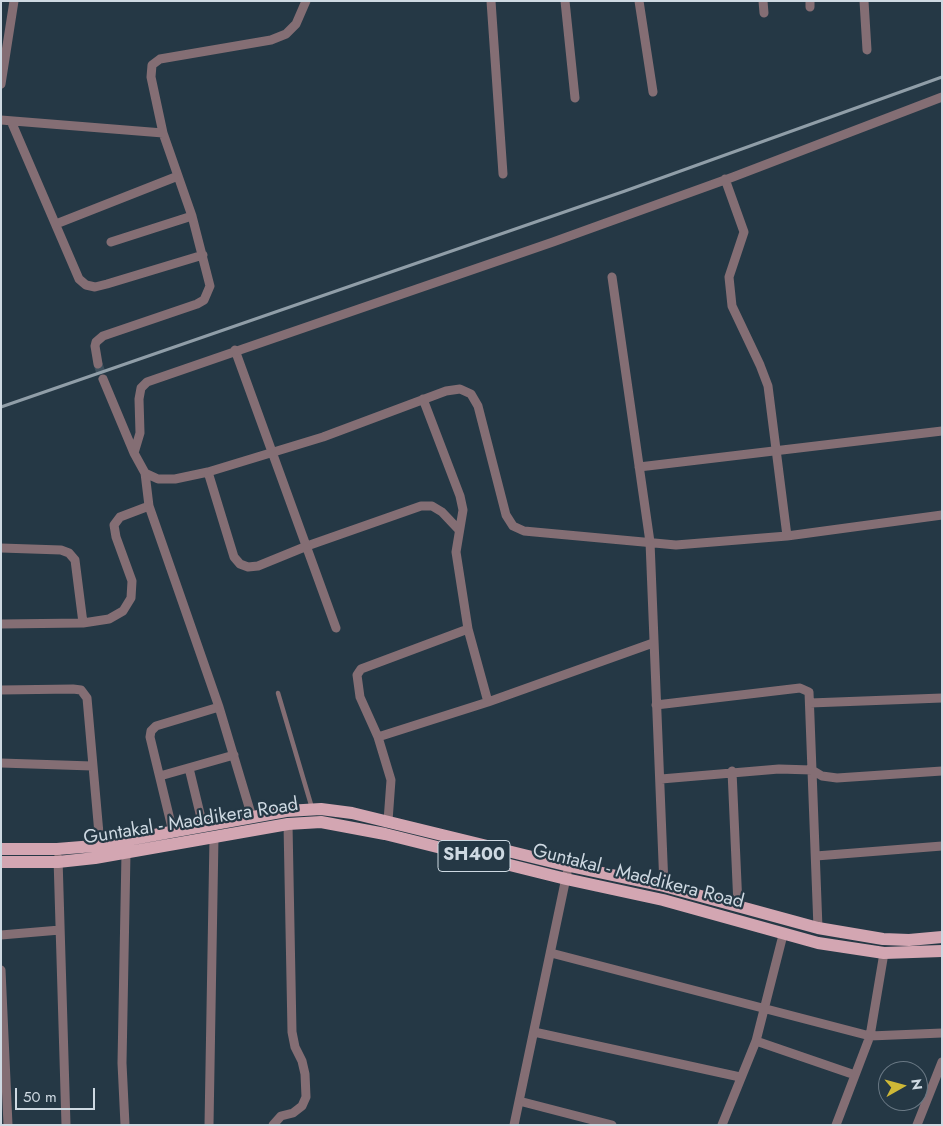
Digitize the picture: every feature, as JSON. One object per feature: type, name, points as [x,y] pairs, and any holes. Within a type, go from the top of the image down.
[{"type":"main road","name":"Guntakal - Maddikera Road","points":[[1,849],[58,855],[100,844],[252,817],[312,809],[352,813],[388,821],[570,866],[664,886],[818,928],[882,939],[942,937]]},
{"type":"main road","name":"Guntakal - Maddikera Road","points":[[1,862],[58,855],[126,853],[288,824],[321,822],[350,826],[566,879],[663,900],[783,935],[884,953],[942,952]]},
{"type":"street","points":[[1,84],[14,1]]},
{"type":"street","points":[[98,364],[95,346],[96,342],[103,336],[204,300],[210,286],[192,216],[163,133],[151,77],[152,65],[160,59],[271,40],[286,34],[296,24],[306,1]]},
{"type":"street","points":[[491,1],[503,174]]},
{"type":"street","points":[[565,1],[574,98]]},
{"type":"street","points":[[639,1],[653,92]]},
{"type":"street","points":[[763,1],[764,13]]},
{"type":"street","points":[[864,1],[867,50]]},
{"type":"street","points":[[134,453],[140,433],[139,399],[141,388],[147,382],[235,350],[288,335],[725,179],[942,97]]},
{"type":"street","points":[[1,120],[163,133]]},
{"type":"street","points":[[12,121],[79,279],[86,285],[95,287],[202,254]]},
{"type":"street","points":[[56,224],[178,176]]},
{"type":"street","points":[[725,179],[744,232],[730,278],[732,306],[765,376],[777,450],[787,536]]},
{"type":"street","points":[[110,242],[192,216]]},
{"type":"street","points":[[612,277],[650,542],[664,886]]},
{"type":"street","points":[[235,350],[336,628]]},
{"type":"street","points":[[103,379],[134,453],[146,473],[149,506],[219,707],[252,817]]},
{"type":"street","points":[[146,473],[158,479],[176,479],[208,472],[323,437],[423,399],[460,389],[471,394],[478,406],[506,515],[513,526],[524,531],[676,545],[787,536],[942,514]]},
{"type":"street","points":[[423,399],[460,496],[463,510],[456,552],[468,629],[488,702]]},
{"type":"street","points":[[639,467],[942,431]]},
{"type":"street","points":[[208,472],[234,557],[240,564],[248,567],[258,566],[307,546],[421,506],[432,506],[442,512],[459,530]]},
{"type":"street","points":[[1,624],[84,624],[109,620],[122,611],[131,598],[132,581],[116,537],[114,525],[120,517],[149,506]]},
{"type":"street","points":[[1,548],[61,550],[69,553],[75,560],[84,624]]},
{"type":"street","points":[[388,821],[391,780],[378,738],[360,697],[357,675],[361,670],[468,629]]},
{"type":"street","points":[[378,738],[488,702],[654,643]]},
{"type":"street","points":[[656,705],[800,688],[809,692],[818,928]]},
{"type":"street","points":[[1,690],[81,690],[87,698],[100,844]]},
{"type":"street","points":[[810,703],[942,698]]},
{"type":"street","points":[[173,832],[150,736],[151,730],[156,726],[219,707]]},
{"type":"street","points":[[160,776],[234,755]]},
{"type":"street","points":[[1,763],[92,766]]},
{"type":"street","points":[[189,768],[202,826]]},
{"type":"street","points":[[661,779],[732,771],[779,769],[812,770],[822,776],[837,778],[942,771]]},
{"type":"street","points":[[732,771],[738,906]]},
{"type":"street","points":[[273,1125],[281,1116],[293,1113],[302,1106],[306,1097],[305,1074],[302,1061],[295,1047],[292,1032],[288,824]]},
{"type":"street","points":[[209,1125],[214,837]]},
{"type":"street","points":[[816,856],[942,846]]},
{"type":"street","points":[[125,1125],[122,1063],[126,853]]},
{"type":"street","points":[[58,855],[66,1125]]},
{"type":"street","points":[[514,1125],[570,866]]},
{"type":"street","points":[[1,935],[60,930]]},
{"type":"street","points":[[722,1125],[756,1041],[783,935]]},
{"type":"street","points":[[551,953],[870,1036],[942,1033]]},
{"type":"street","points":[[836,1125],[870,1036],[884,953]]},
{"type":"street","points":[[1,970],[8,1125]]},
{"type":"street","points":[[534,1032],[740,1077]]},
{"type":"street","points":[[756,1041],[855,1075]]},
{"type":"street","points":[[916,1125],[942,1062]]},
{"type":"street","points":[[520,1102],[612,1125]]},
{"type":"lane","points":[[278,693],[312,809]]},
{"type":"tunnel","points":[[98,364],[103,379]]},
{"type":"railway","points":[[1,407],[625,191],[942,77]]}]
